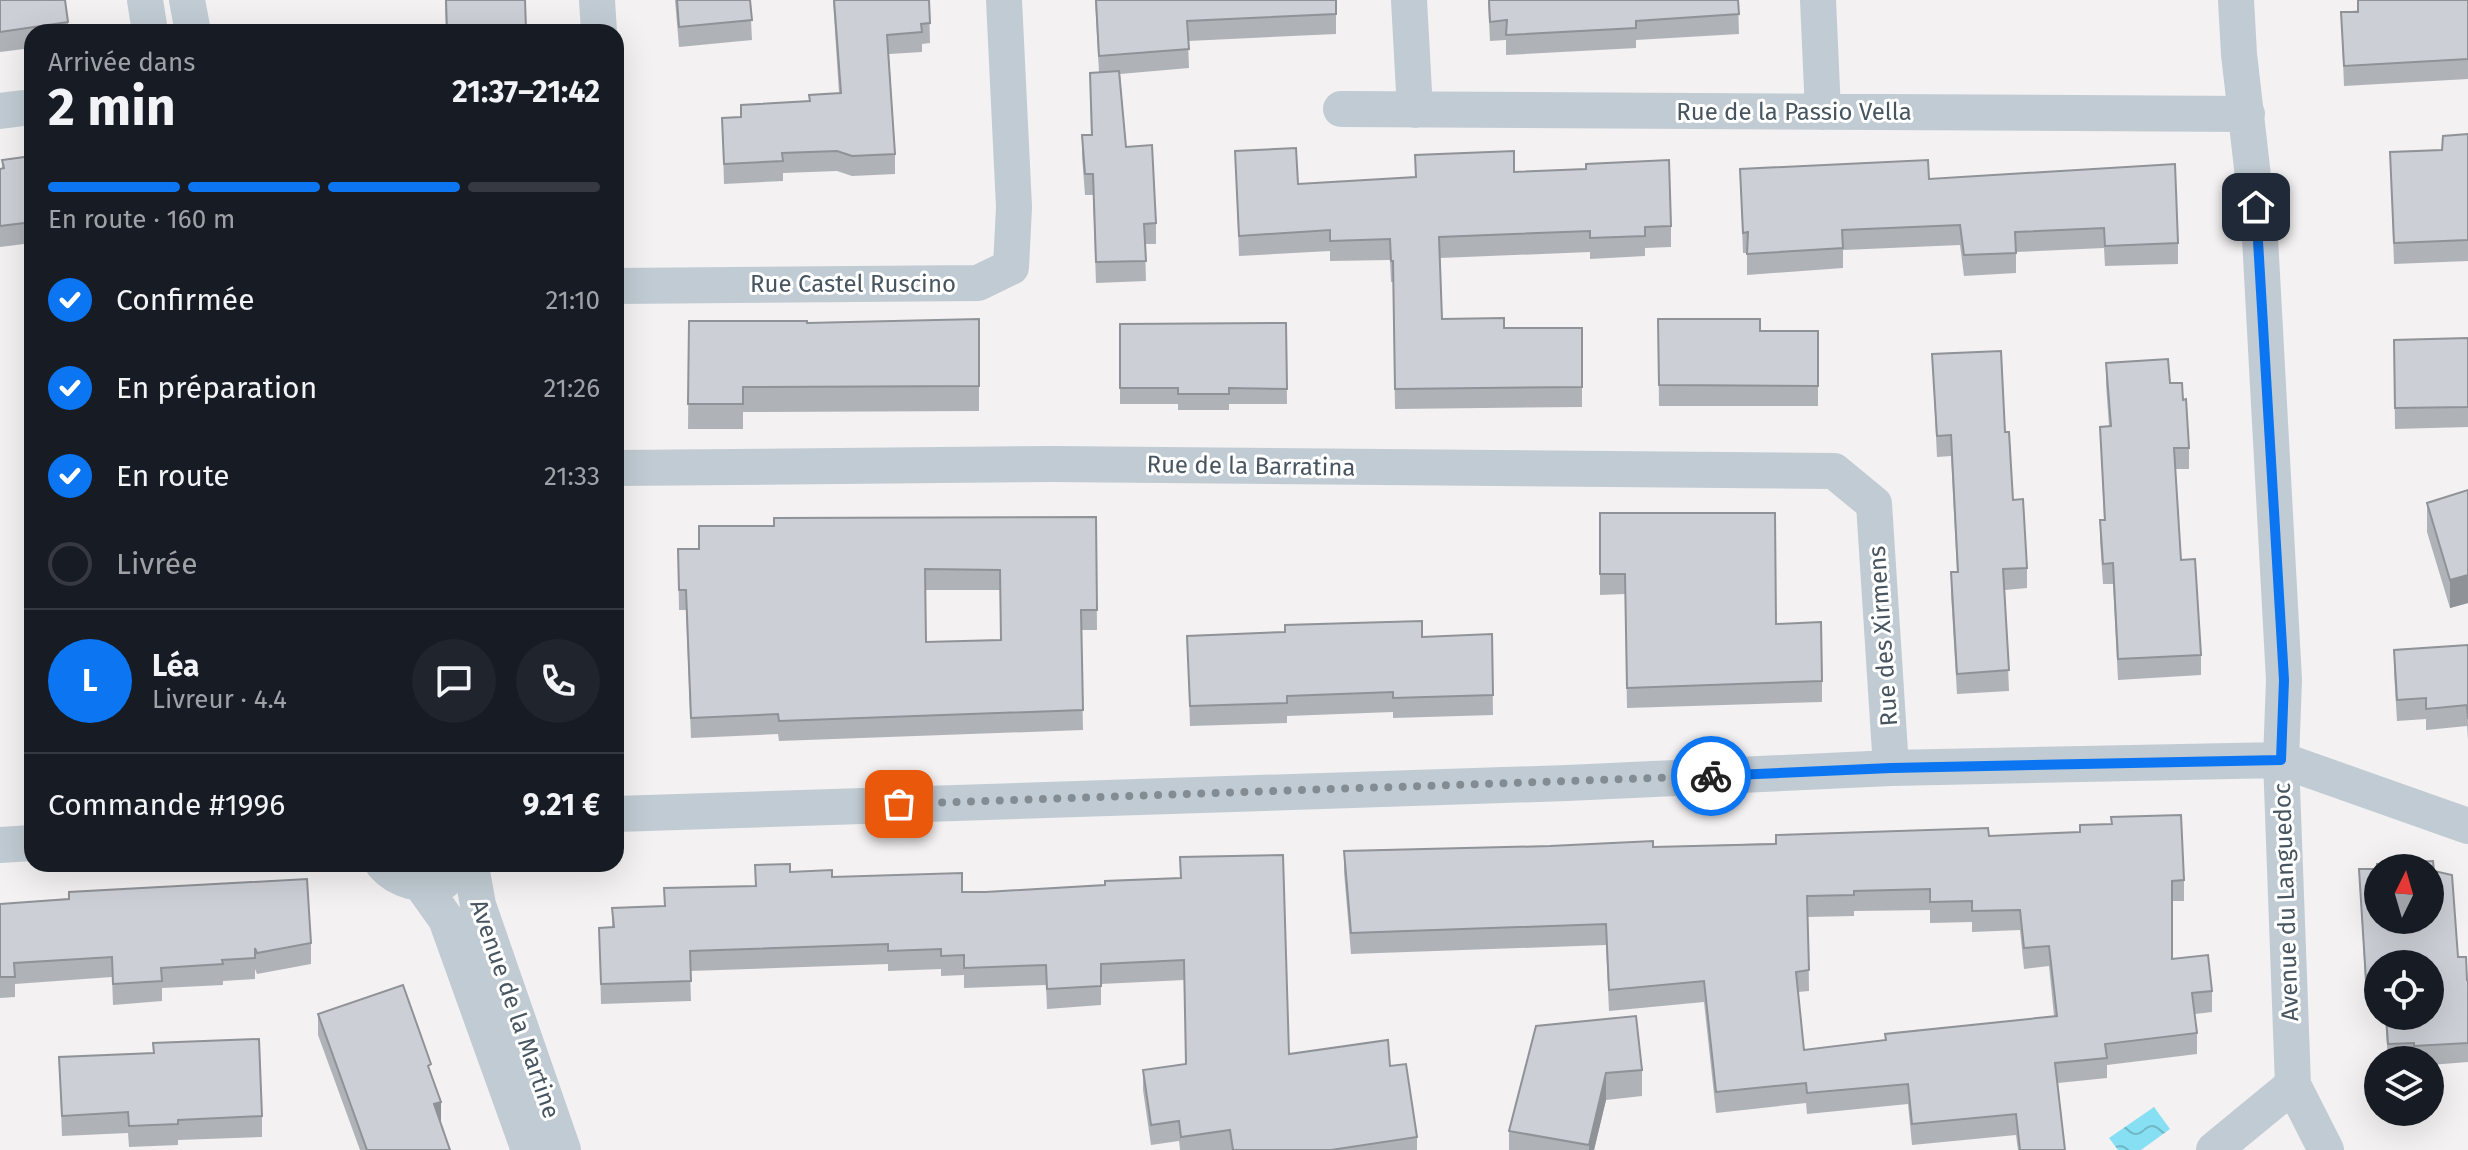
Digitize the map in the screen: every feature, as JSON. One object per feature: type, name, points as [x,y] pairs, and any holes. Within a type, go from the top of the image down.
[{"type":"street","points":[[145,0],[149,24]]},
{"type":"street","points":[[187,0],[192,24]]},
{"type":"street","points":[[597,0],[598,24]]},
{"type":"street","name":"Rue Castel Ruscino","points":[[624,286],[978,283],[1011,267],[1014,207],[1004,0]]},
{"type":"street","points":[[1409,0],[1415,110]]},
{"type":"street","points":[[1818,0],[1823,112]]},
{"type":"street","name":"Avenue du Languedoc","points":[[2236,0],[2260,238],[2284,680],[2281,760],[2293,1085]]},
{"type":"street","points":[[0,111],[24,108]]},
{"type":"street","name":"Rue de la Passio Vella","points":[[1341,109],[2247,114]]},
{"type":"street","name":"Rue de la Barratina","points":[[624,468],[1068,464],[1834,471],[1874,504]]},
{"type":"street","name":"Rue des Xirmens","points":[[1874,504],[1891,768]]},
{"type":"street","points":[[624,814],[1551,783],[1891,768],[2281,760],[2468,826]]},
{"type":"street","points":[[0,845],[24,844]]},
{"type":"street","points":[[391,872],[404,880],[421,884],[439,884],[463,872]]},
{"type":"street","name":"Avenue de la Martine","points":[[473,872],[478,905],[563,1150]]},
{"type":"street","name":"Avenue de la Martine","points":[[421,884],[446,919],[529,1150]]},
{"type":"street","points":[[2214,1150],[2293,1085],[2326,1150]]},
{"type":"water","points":[[2154,1107],[2170,1129],[2141,1150],[2118,1150],[2109,1138]]},
{"type":"building","points":[[0,0],[65,0],[68,22],[24,24],[24,28],[0,32]]},
{"type":"building","points":[[446,0],[525,0],[526,24],[447,24]]},
{"type":"building","points":[[677,0],[750,0],[752,20],[679,27]]},
{"type":"building","points":[[834,0],[929,0],[930,23],[921,24],[922,32],[887,35],[895,154],[852,156],[837,151],[782,153],[783,161],[724,164],[722,118],[741,117],[741,105],[810,101],[809,95],[841,93]]},
{"type":"building","points":[[1096,0],[1336,0],[1336,14],[1187,21],[1189,49],[1099,56]]},
{"type":"building","points":[[1489,0],[1738,0],[1739,14],[1636,21],[1636,28],[1506,35],[1507,20],[1490,22]]},
{"type":"building","points":[[2358,0],[2468,0],[2468,59],[2344,66],[2341,12],[2358,12]]},
{"type":"building","points":[[1119,71],[1126,147],[1152,145],[1156,223],[1144,224],[1146,261],[1096,262],[1093,174],[1085,174],[1082,135],[1092,135],[1090,73]]},
{"type":"building","points":[[2468,134],[2468,240],[2394,243],[2390,152],[2442,150],[2443,136]]},
{"type":"building","points":[[1296,148],[1298,184],[1416,177],[1415,155],[1514,151],[1514,172],[1586,169],[1586,164],[1669,160],[1671,226],[1645,227],[1645,236],[1590,238],[1590,231],[1439,237],[1442,319],[1504,318],[1504,328],[1582,328],[1582,387],[1395,389],[1390,239],[1330,241],[1330,230],[1239,236],[1235,151]]},
{"type":"building","points":[[24,157],[24,223],[0,226],[2,160]]},
{"type":"building","points":[[1928,160],[1929,179],[2175,164],[2178,243],[2105,246],[2104,228],[2015,232],[2016,253],[1964,255],[1960,225],[1842,230],[1843,248],[1747,254],[1748,232],[1743,233],[1740,169]]},
{"type":"building","points":[[979,319],[979,386],[743,387],[743,404],[688,404],[689,321],[807,323]]},
{"type":"building","points":[[1658,319],[1760,319],[1760,331],[1818,331],[1818,386],[1659,385]]},
{"type":"building","points":[[1286,323],[1287,389],[1229,388],[1229,394],[1178,394],[1178,388],[1120,388],[1120,324]]},
{"type":"building","points":[[2468,338],[2468,407],[2395,408],[2394,340]]},
{"type":"building","points":[[2001,351],[2005,432],[2009,432],[2013,500],[2023,499],[2027,568],[2003,569],[2009,670],[1957,674],[1951,572],[1958,572],[1951,435],[1937,436],[1932,354]]},
{"type":"building","points":[[2168,359],[2170,383],[2182,383],[2183,400],[2186,399],[2189,448],[2174,448],[2181,560],[2195,559],[2201,655],[2118,659],[2113,563],[2103,564],[2100,520],[2105,520],[2100,427],[2111,426],[2106,363]]},
{"type":"building","points":[[2468,490],[2468,575],[2450,580],[2427,503]]},
{"type":"building","points":[[1600,513],[1775,513],[1776,624],[1821,622],[1822,681],[1627,688],[1625,574],[1600,574]]},
{"type":"building","points":[[1096,517],[1097,610],[1081,610],[1083,710],[779,721],[778,714],[691,718],[686,590],[679,590],[678,549],[699,549],[699,526],[774,526],[774,518]],"holes":[[[925,569],[1000,570],[1001,640],[926,642]]]},
{"type":"building","points":[[1422,621],[1422,637],[1492,634],[1493,695],[1393,698],[1393,692],[1287,696],[1287,703],[1190,706],[1187,636],[1285,632],[1285,625]]},
{"type":"building","points":[[2468,645],[2468,719],[2467,705],[2426,709],[2426,698],[2397,700],[2394,650]]},
{"type":"building","points":[[2181,815],[2184,880],[2172,881],[2172,959],[2208,955],[2212,991],[2192,993],[2197,1033],[2105,1044],[2107,1058],[2055,1063],[2065,1150],[2020,1150],[2016,1114],[1912,1124],[1908,1084],[1807,1093],[1806,1083],[1716,1092],[1704,981],[1609,990],[1606,924],[1351,933],[1344,851],[1653,841],[1653,847],[1776,844],[1776,835],[1988,828],[1989,836],[2080,832],[2080,825],[2112,824],[2111,817]],"holes":[[[1930,889],[1930,902],[1972,901],[1972,911],[2020,910],[2024,948],[2049,946],[2057,1016],[1885,1034],[1886,1040],[1804,1050],[1796,972],[1809,970],[1807,896]]]},
{"type":"building","points":[[1283,855],[1289,1054],[1388,1040],[1390,1066],[1406,1064],[1417,1137],[1331,1150],[1233,1150],[1230,1130],[1181,1137],[1179,1121],[1151,1125],[1143,1070],[1186,1064],[1184,960],[1101,964],[1101,986],[1047,989],[1046,965],[964,968],[964,955],[941,956],[941,949],[888,951],[888,944],[690,951],[691,981],[601,984],[599,928],[614,927],[612,908],[665,906],[664,888],[756,886],[755,865],[790,864],[790,872],[832,870],[832,877],[962,873],[962,892],[986,892],[1105,885],[1105,881],[1181,878],[1180,857]]},
{"type":"building","points":[[2359,869],[2364,869],[2364,934],[2444,934],[2444,873],[2452,875],[2458,957],[2466,957],[2468,1043],[2388,1044],[2387,1030],[2444,1030],[2444,950],[2364,950]]},
{"type":"building","points":[[307,879],[311,943],[257,953],[255,948],[255,958],[222,960],[223,964],[161,968],[162,981],[113,984],[112,957],[14,963],[15,977],[0,977],[0,904],[69,899],[69,892]]},
{"type":"building","points":[[403,985],[431,1064],[428,1066],[441,1102],[434,1104],[450,1150],[367,1150],[318,1014]]},
{"type":"building","points":[[1636,1016],[1642,1070],[1606,1073],[1589,1145],[1509,1131],[1536,1026]]},
{"type":"building","points":[[259,1039],[262,1116],[129,1126],[128,1112],[62,1116],[59,1057],[154,1053],[153,1043]]},
{"type":"way so far","points":[[899,804],[1711,776]]},
{"type":"route","points":[[1711,776],[1891,768],[2281,760],[2284,680],[2256,207]]}]
